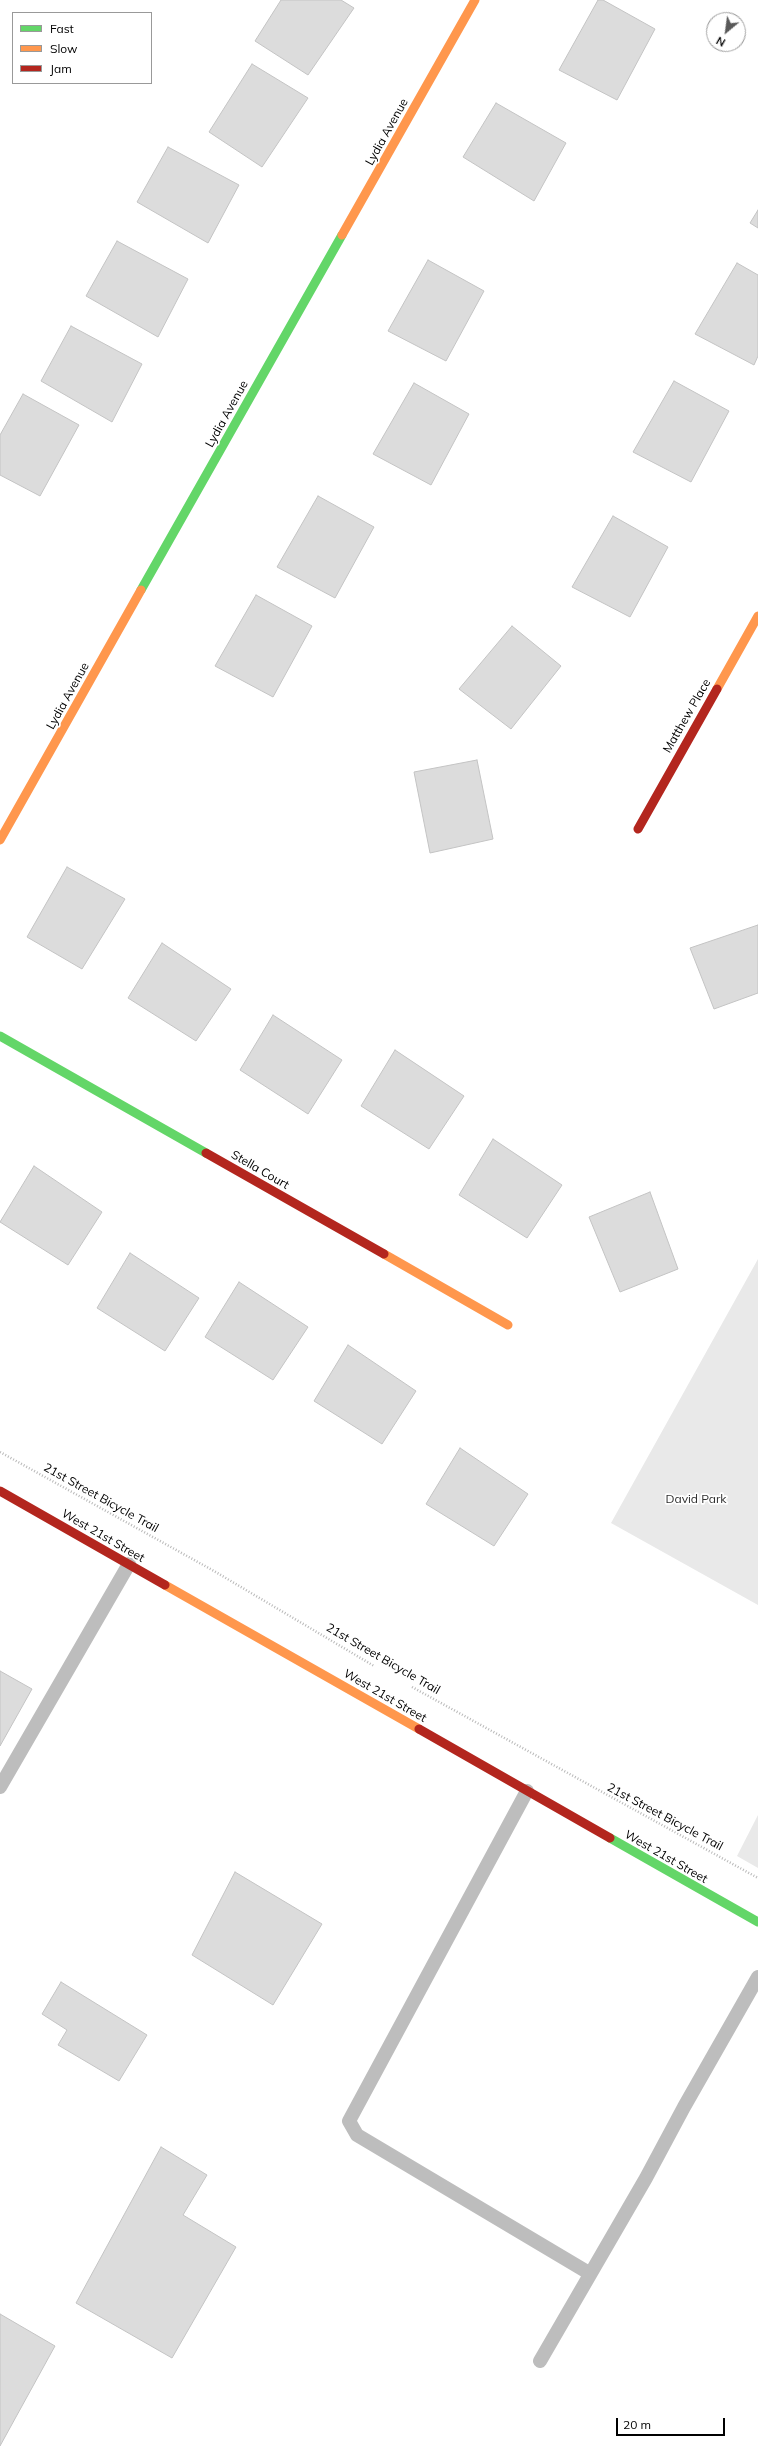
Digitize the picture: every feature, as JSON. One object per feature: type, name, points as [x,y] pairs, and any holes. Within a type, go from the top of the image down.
[{"type":"street","name":"Lydia Avenue","points":[[0,840],[475,0]]},
{"type":"street","name":"Matthew Place","points":[[638,829],[758,616]]},
{"type":"street","name":"Stella Court","points":[[0,1036],[508,1325]]},
{"type":"street","name":"West 21st Street","points":[[0,1491],[758,1922]]},
{"type":"lane","points":[[0,1787],[129,1564]]},
{"type":"lane","points":[[527,1791],[348,2122],[357,2135],[590,2273]]},
{"type":"lane","points":[[540,2361],[646,2178],[684,2107],[758,1977]]},
{"type":"path","name":"21st Street Bicycle Trail","points":[[0,1452],[214,1571],[378,1668]]},
{"type":"path","name":"21st Street Bicycle Trail","points":[[404,1684],[758,1878]]},
{"type":"green space","name":"David Park","points":[[758,1259],[758,1605],[611,1523]]},
{"type":"green space","points":[[758,1815],[758,1868],[737,1856]]},
{"type":"building","points":[[281,0],[341,0],[354,8],[308,75],[255,41]]},
{"type":"building","points":[[598,0],[603,0],[655,29],[617,100],[559,70]]},
{"type":"building","points":[[252,64],[308,98],[262,167],[209,132]]},
{"type":"building","points":[[496,103],[566,143],[534,201],[463,157]]},
{"type":"building","points":[[168,147],[239,185],[208,243],[137,202]]},
{"type":"building","points":[[758,210],[758,228],[750,223]]},
{"type":"building","points":[[117,241],[188,279],[158,337],[86,296]]},
{"type":"building","points":[[428,260],[484,291],[446,361],[388,331]]},
{"type":"building","points":[[737,263],[758,275],[758,356],[754,365],[695,334]]},
{"type":"building","points":[[71,326],[142,364],[112,422],[41,381]]},
{"type":"building","points":[[674,381],[729,411],[691,482],[633,452]]},
{"type":"building","points":[[414,383],[469,414],[431,485],[373,454]]},
{"type":"building","points":[[23,394],[79,425],[40,496],[0,475],[0,435]]},
{"type":"building","points":[[318,496],[374,527],[335,598],[277,567]]},
{"type":"building","points":[[613,516],[668,547],[630,617],[572,587]]},
{"type":"building","points":[[256,595],[312,626],[273,697],[215,666]]},
{"type":"building","points":[[512,626],[561,666],[511,729],[459,689]]},
{"type":"building","points":[[477,760],[493,839],[430,853],[414,772]]},
{"type":"building","points":[[67,867],[125,899],[82,969],[27,937]]},
{"type":"building","points":[[758,925],[758,993],[714,1009],[690,948]]},
{"type":"building","points":[[162,943],[231,989],[196,1041],[128,998]]},
{"type":"building","points":[[273,1015],[342,1060],[308,1114],[240,1070]]},
{"type":"building","points":[[395,1050],[464,1096],[429,1149],[361,1106]]},
{"type":"building","points":[[493,1139],[562,1185],[527,1238],[459,1195]]},
{"type":"building","points":[[34,1166],[102,1212],[68,1265],[0,1222]]},
{"type":"building","points":[[650,1192],[678,1269],[620,1292],[589,1217]]},
{"type":"building","points":[[130,1253],[199,1298],[165,1351],[97,1308]]},
{"type":"building","points":[[239,1282],[308,1327],[273,1380],[205,1337]]},
{"type":"building","points":[[348,1345],[416,1391],[382,1444],[314,1401]]},
{"type":"building","points":[[460,1448],[528,1494],[494,1546],[426,1504]]},
{"type":"building","points":[[0,1671],[32,1689],[0,1746]]},
{"type":"building","points":[[235,1872],[322,1924],[273,2005],[192,1955]]},
{"type":"building","points":[[61,1982],[147,2035],[119,2081],[58,2045],[67,2030],[42,2014]]},
{"type":"building","points":[[161,2147],[207,2175],[183,2215],[236,2247],[172,2358],[76,2303]]},
{"type":"building","points":[[0,2314],[55,2346],[0,2446]]},
{"type":"traffic: fast","points":[[141,590],[342,235]]},
{"type":"traffic: fast","points":[[0,1036],[206,1153]]},
{"type":"traffic: fast","points":[[610,1838],[758,1922]]},
{"type":"traffic: slow","points":[[342,235],[475,0]]},
{"type":"traffic: slow","points":[[0,840],[141,590]]},
{"type":"traffic: slow","points":[[717,689],[758,616]]},
{"type":"traffic: slow","points":[[384,1254],[508,1325]]},
{"type":"traffic: slow","points":[[165,1585],[419,1729]]},
{"type":"traffic: jam","points":[[638,829],[717,689]]},
{"type":"traffic: jam","points":[[206,1153],[384,1254]]},
{"type":"traffic: jam","points":[[0,1491],[165,1585]]},
{"type":"traffic: jam","points":[[419,1729],[610,1838]]}]
